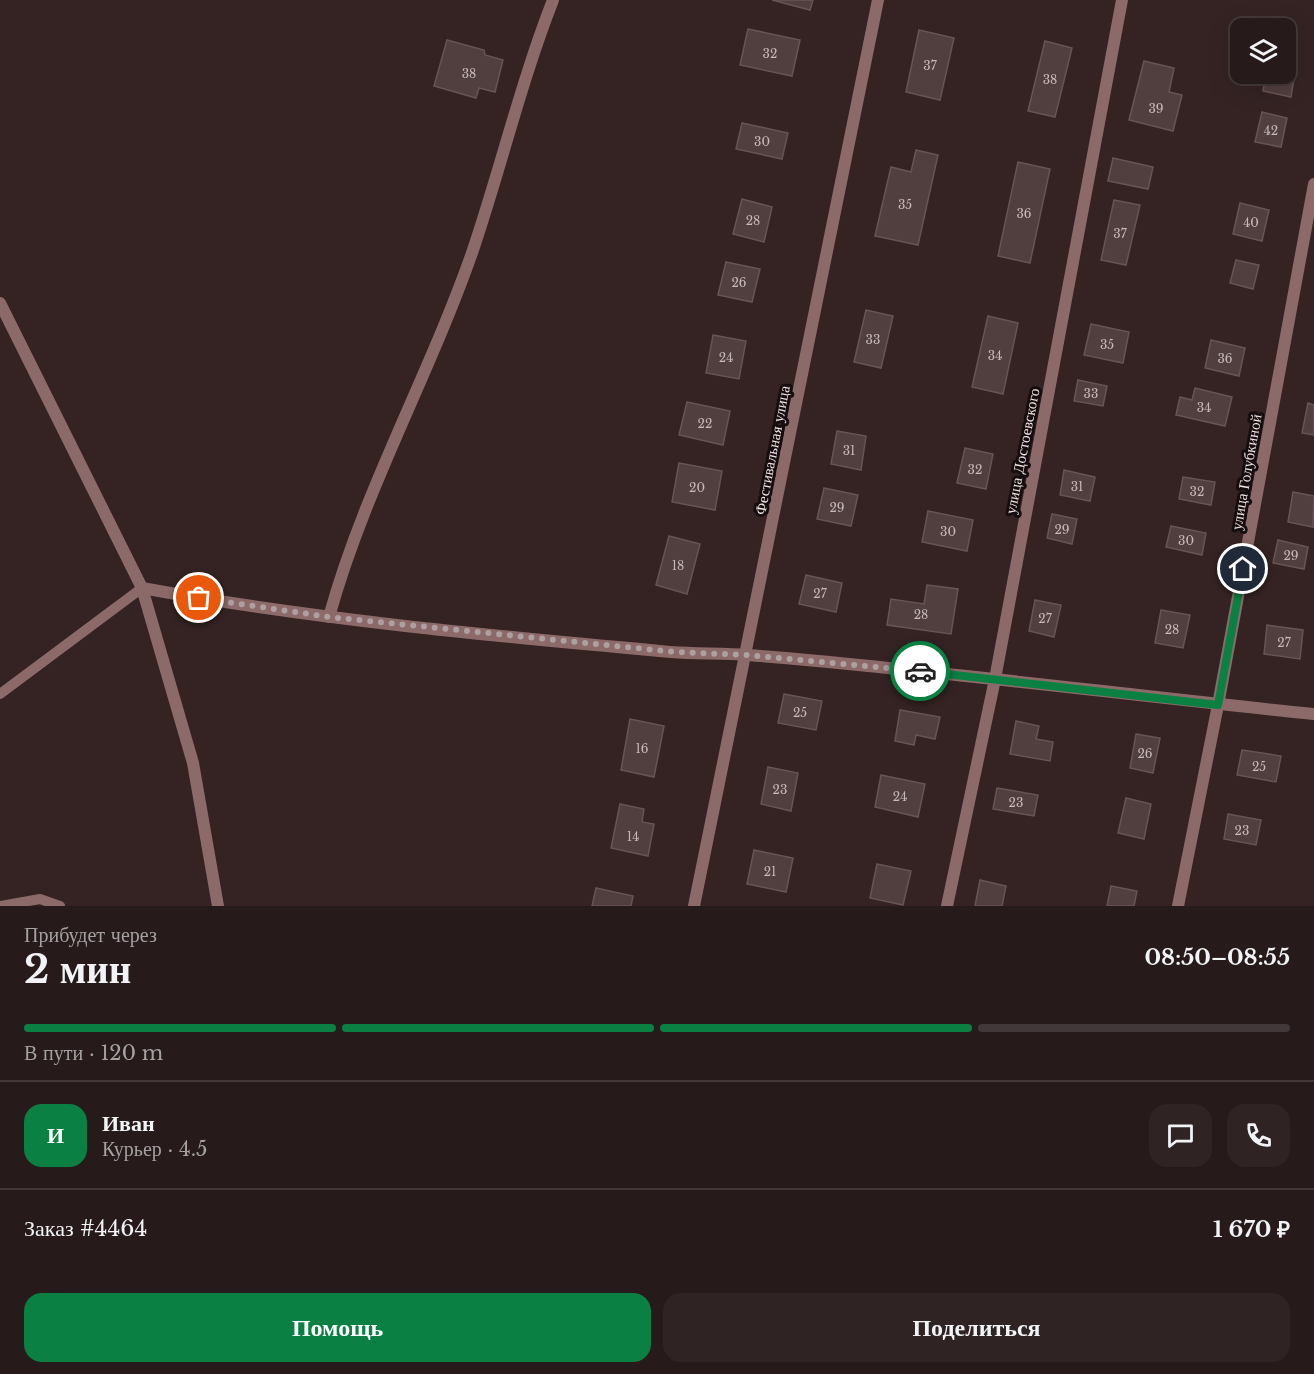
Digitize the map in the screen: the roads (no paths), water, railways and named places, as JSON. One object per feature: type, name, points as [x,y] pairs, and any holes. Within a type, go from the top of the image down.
[{"type":"street","points":[[329,617],[345,560],[472,251],[537,42],[554,0]]},
{"type":"street","name":"Фестивальная улица","points":[[694,906],[878,0]]},
{"type":"street","name":"улица Достоевского","points":[[947,906],[995,679],[1122,0]]},
{"type":"street","name":"улица Голубкиной","points":[[1178,906],[1218,705],[1314,184]]},
{"type":"street","points":[[0,303],[142,588],[193,763],[218,906]]},
{"type":"street","points":[[142,588],[237,605],[329,617],[675,652],[746,655],[995,679],[1314,714]]},
{"type":"lane","points":[[0,694],[142,588]]},
{"type":"lane","points":[[0,906],[40,899],[60,906]]}]
